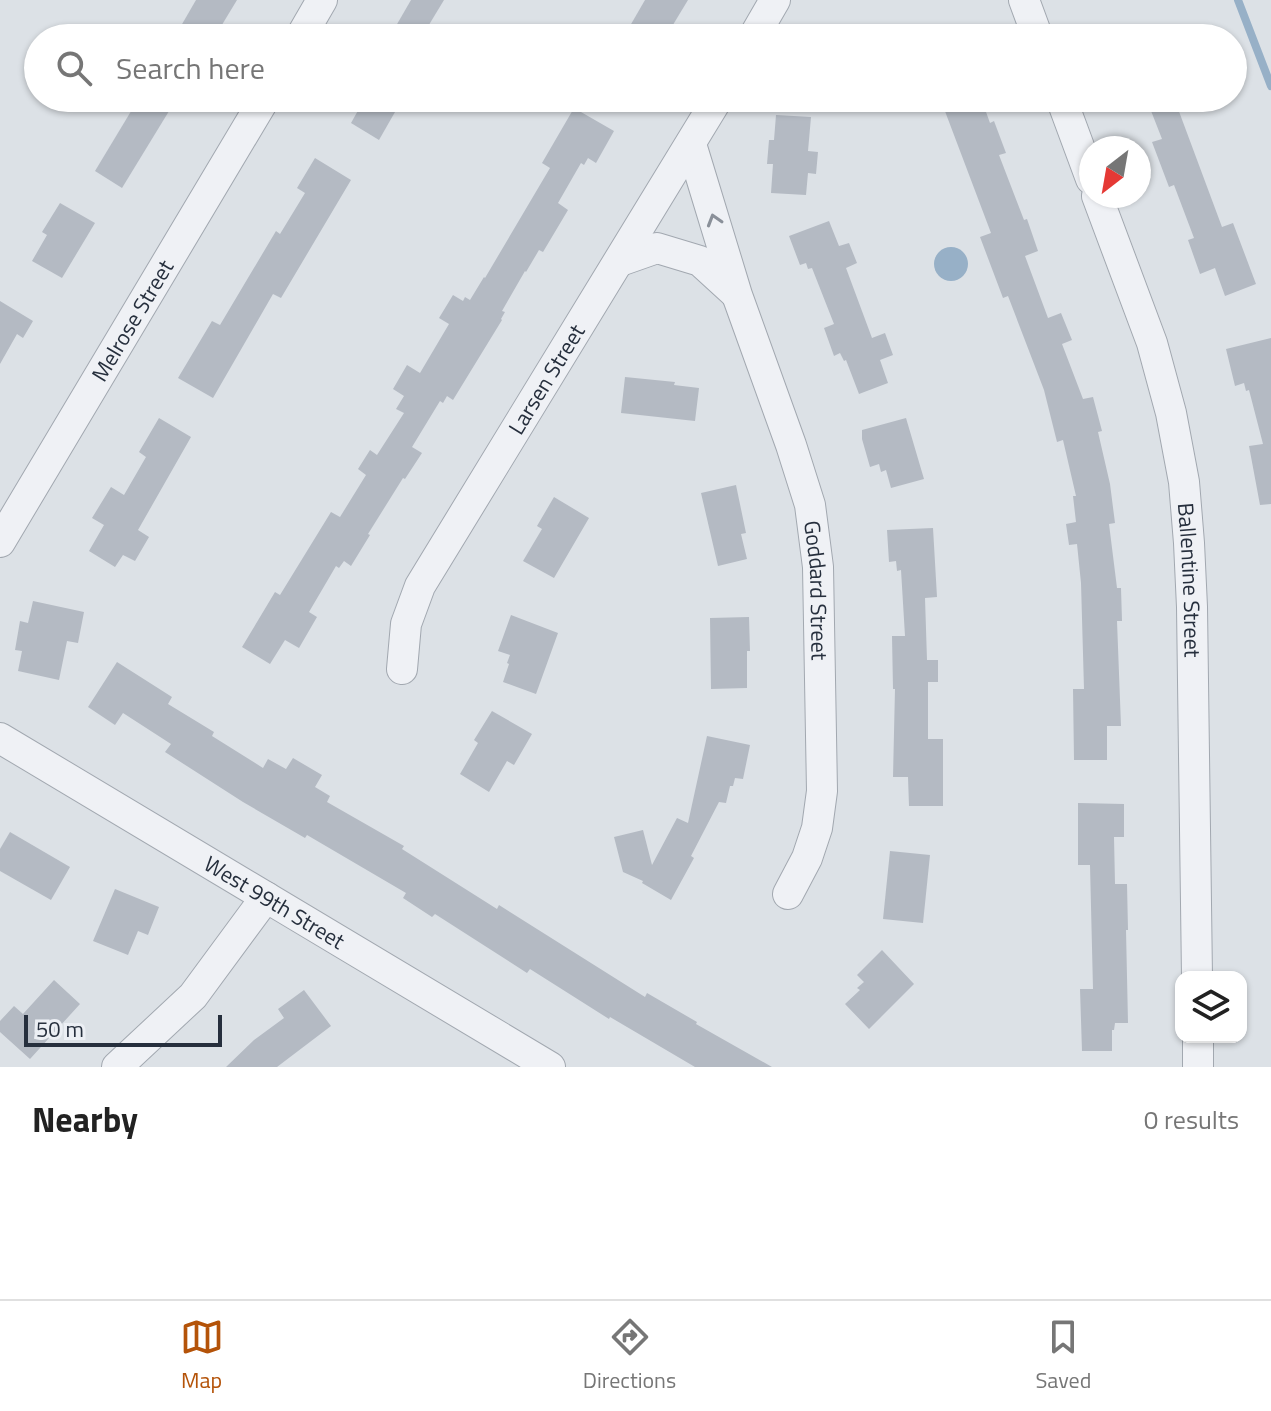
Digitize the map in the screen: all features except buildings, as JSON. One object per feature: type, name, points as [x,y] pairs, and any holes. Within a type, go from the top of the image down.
[{"type":"street","points":[[308,24],[322,0]]},
{"type":"street","points":[[761,24],[775,0]]},
{"type":"street","points":[[1024,0],[1033,24]]},
{"type":"street","name":"Melrose Street","points":[[0,542],[257,112]]},
{"type":"street","name":"Larsen Street","points":[[402,669],[406,624],[420,586],[710,112]]},
{"type":"street","points":[[1066,112],[1079,147]]},
{"type":"street","name":"Goddard Street","points":[[691,144],[737,295],[810,505],[818,567],[822,791],[817,828],[807,858],[788,894]]},
{"type":"street","name":"Ballentine Street","points":[[1101,208],[1152,343],[1171,413],[1184,482],[1192,607],[1197,971]]},
{"type":"street","name":"Goddard Street","points":[[620,261],[657,248],[700,261],[737,295]]},
{"type":"street","name":"West 99th Street","points":[[0,738],[550,1067]]},
{"type":"street","points":[[117,1067],[193,996],[266,897]]},
{"type":"street","points":[[1198,1043],[1198,1067]]},
{"type":"water","points":[[951,247],[963,252],[968,264],[963,276],[951,281],[939,276],[934,264],[939,252]]},
{"type":"waterway","points":[[1238,0],[1271,86]]}]
